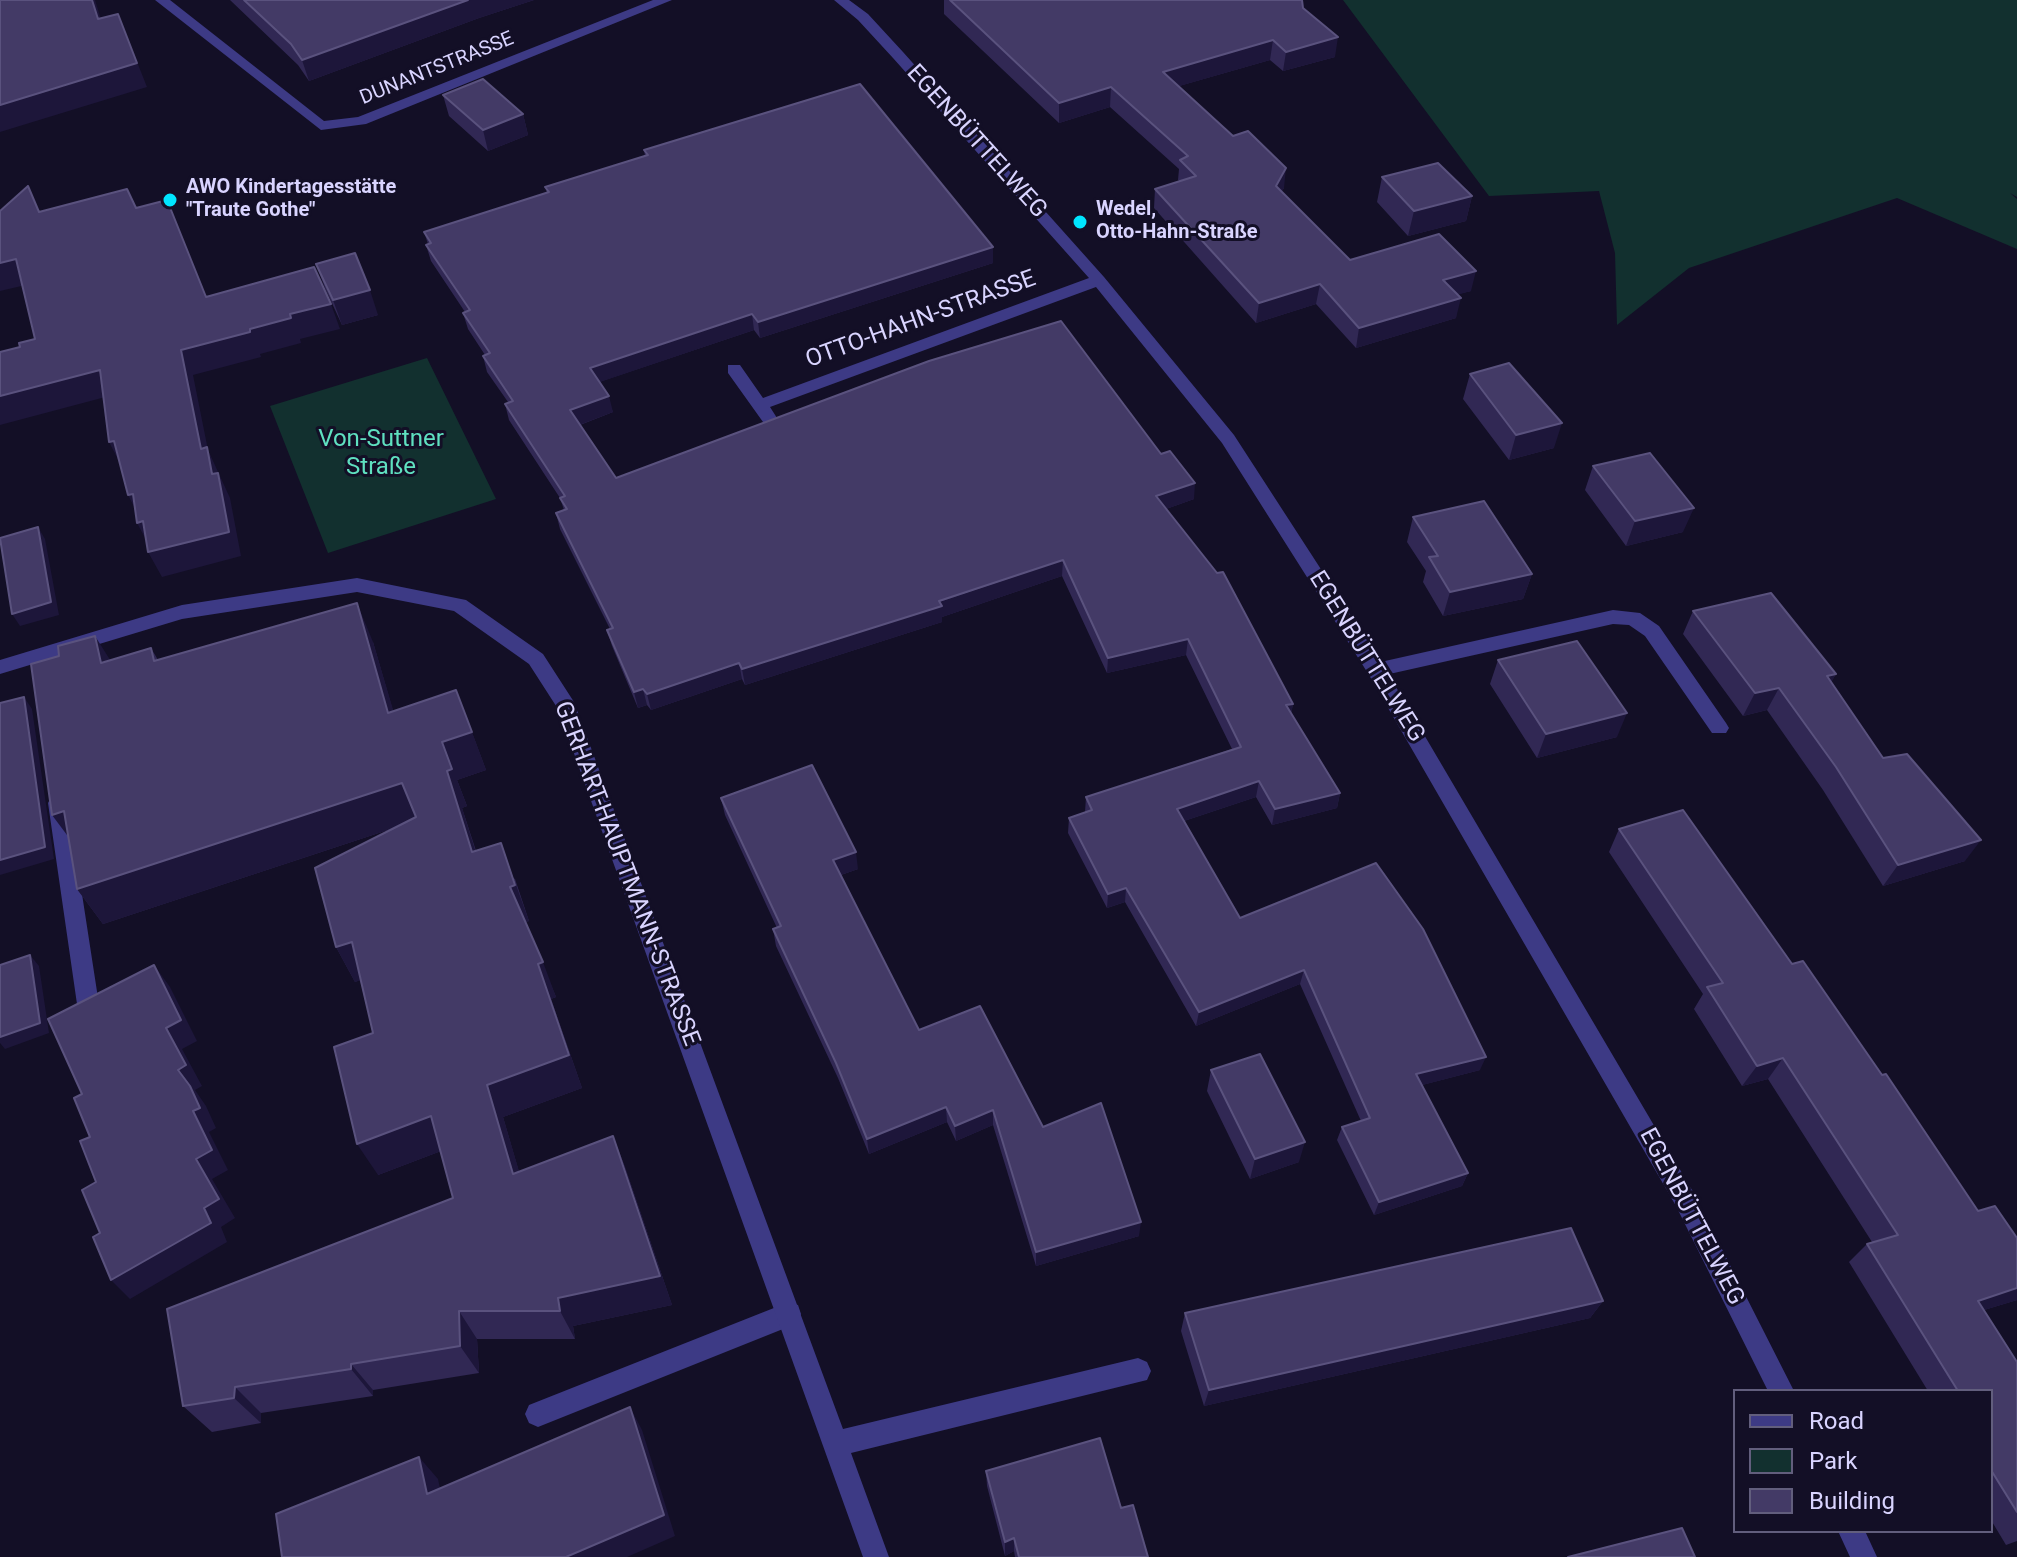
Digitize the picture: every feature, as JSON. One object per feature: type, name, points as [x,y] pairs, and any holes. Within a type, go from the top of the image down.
[{"type":"street","name":"DUNANTSTRASSE","points":[[162,0],[321,126],[361,121],[665,0]]},
{"type":"street","name":"EGENBÜTTELWEG","points":[[841,0],[863,17],[1099,280],[1220,428],[1376,670],[1684,1198],[1780,1389]]},
{"type":"street","name":"OTTO-HAHN-STRASSE","points":[[734,369],[764,411],[1099,280]]},
{"type":"street","name":"GERHART-HAUPTMANN-STRASSE","points":[[0,667],[38,664],[182,612],[357,585],[459,605],[536,659],[567,707],[876,1557]]},
{"type":"street","points":[[1376,670],[1613,617],[1633,618],[1652,631],[1719,728]]},
{"type":"street","points":[[55,783],[89,1011]]},
{"type":"street","points":[[538,1414],[789,1314]]},
{"type":"street","points":[[836,1444],[1138,1371]]},
{"type":"street","points":[[1852,1533],[1864,1557]]},
{"type":"green space","points":[[1343,0],[2017,0],[2017,197],[2010,193],[2017,199],[2017,249],[1897,198],[1689,268],[1617,325],[1615,253],[1599,191],[1489,196]]},
{"type":"green space","name":"Von-Suttner Straße","points":[[427,358],[496,499],[328,553],[270,406]]},
{"type":"building","points":[[0,0],[92,0],[98,19],[118,14],[137,63],[0,105]]},
{"type":"building","points":[[244,0],[468,0],[302,60],[291,44]]},
{"type":"building","points":[[950,0],[1302,0],[1303,8],[1338,37],[1286,52],[1273,40],[1163,72],[1233,136],[1248,131],[1286,168],[1276,186],[1350,260],[1439,234],[1476,271],[1443,280],[1461,298],[1359,328],[1320,284],[1259,303],[1155,189],[1196,176],[1180,160],[1188,156],[1111,87],[1059,103]]},
{"type":"building","points":[[483,79],[523,114],[483,130],[443,95]]},
{"type":"building","points":[[860,84],[993,247],[758,322],[752,314],[590,368],[609,396],[570,410],[616,478],[929,361],[1061,321],[1161,454],[1170,451],[1195,483],[1156,496],[1217,573],[1223,572],[1293,704],[1286,705],[1340,793],[1275,809],[1259,781],[1177,809],[1240,918],[1376,863],[1423,929],[1486,1057],[1416,1074],[1468,1173],[1379,1202],[1342,1127],[1370,1118],[1304,970],[1199,1012],[1126,888],[1108,894],[1069,818],[1092,810],[1086,797],[1241,747],[1188,639],[1108,658],[1063,560],[939,601],[942,606],[742,669],[739,663],[647,694],[643,689],[634,692],[607,630],[613,628],[556,513],[567,509],[560,498],[565,496],[505,404],[513,401],[483,356],[490,353],[463,313],[470,310],[426,245],[431,243],[424,232],[549,192],[545,187],[648,155],[644,150]]},
{"type":"building","points":[[1438,163],[1472,196],[1414,211],[1382,177]]},
{"type":"building","points":[[28,186],[39,212],[127,189],[136,208],[167,200],[206,297],[314,267],[331,304],[290,314],[291,318],[250,329],[250,332],[181,350],[201,449],[207,447],[212,474],[218,473],[229,532],[148,552],[143,521],[137,523],[133,494],[128,495],[114,441],[109,442],[100,370],[0,396],[0,352],[35,339],[16,259],[0,263],[0,211]]},
{"type":"building","points":[[355,253],[370,290],[333,300],[316,264]]},
{"type":"building","points":[[1509,363],[1562,423],[1516,435],[1470,374]]},
{"type":"building","points":[[1650,453],[1694,508],[1635,521],[1593,466]]},
{"type":"building","points":[[1484,501],[1532,574],[1450,592],[1429,557],[1438,556],[1413,517]]},
{"type":"building","points":[[38,527],[51,602],[12,614],[0,538]]},
{"type":"building","points":[[1771,593],[1836,674],[1827,676],[1883,758],[1907,754],[1981,840],[1898,865],[1836,767],[1779,688],[1755,693],[1693,611]]},
{"type":"building","points":[[357,603],[388,713],[456,690],[472,732],[442,742],[452,769],[447,771],[472,852],[501,843],[515,885],[510,887],[543,962],[538,964],[569,1055],[487,1085],[513,1174],[613,1136],[660,1276],[558,1298],[560,1311],[459,1311],[460,1346],[351,1364],[351,1369],[235,1387],[234,1398],[183,1406],[167,1309],[453,1198],[431,1116],[357,1144],[334,1047],[373,1033],[352,942],[336,947],[315,868],[416,817],[402,783],[77,889],[64,811],[52,815],[31,664],[59,656],[58,646],[95,636],[101,663],[151,648],[154,661]]},
{"type":"building","points":[[1577,641],[1627,713],[1546,734],[1498,660]]},
{"type":"building","points":[[24,697],[45,847],[0,860],[0,703]]},
{"type":"building","points":[[812,765],[856,852],[833,860],[919,1030],[980,1006],[1043,1127],[1101,1103],[1141,1222],[1036,1252],[993,1110],[955,1126],[946,1107],[867,1139],[836,1063],[773,929],[781,926],[721,798]]},
{"type":"building","points":[[1683,810],[1792,964],[1803,961],[1882,1075],[1886,1074],[1978,1211],[1995,1206],[2017,1238],[2017,1288],[1978,1301],[2017,1362],[2017,1512],[1993,1473],[1993,1389],[1957,1389],[1867,1244],[1898,1235],[1783,1058],[1757,1066],[1707,987],[1723,983],[1619,829]]},
{"type":"building","points":[[30,955],[40,1023],[0,1037],[0,965]]},
{"type":"building","points":[[154,965],[181,1020],[166,1028],[186,1065],[178,1070],[200,1108],[193,1111],[212,1150],[196,1159],[219,1199],[204,1208],[211,1223],[111,1280],[93,1237],[100,1233],[82,1190],[96,1182],[80,1141],[90,1137],[74,1098],[82,1094],[48,1019]]},
{"type":"building","points":[[1260,1054],[1305,1142],[1255,1159],[1211,1070]]},
{"type":"building","points":[[1571,1228],[1603,1301],[1209,1390],[1185,1313]]},
{"type":"building","points":[[630,1407],[664,1515],[566,1557],[282,1557],[276,1514],[419,1457],[427,1494]]},
{"type":"building","points":[[1100,1438],[1121,1508],[1133,1505],[1148,1557],[1019,1557],[1014,1538],[1005,1542],[986,1471]]},
{"type":"building","points":[[1682,1528],[1695,1557],[1568,1557]]},
{"type":"place","name":"AWO Kindertagesstätte \"Traute Gothe\"","points":[[170,200]]},
{"type":"place","name":"Wedel, Otto-Hahn-Straße","points":[[1080,222]]}]
